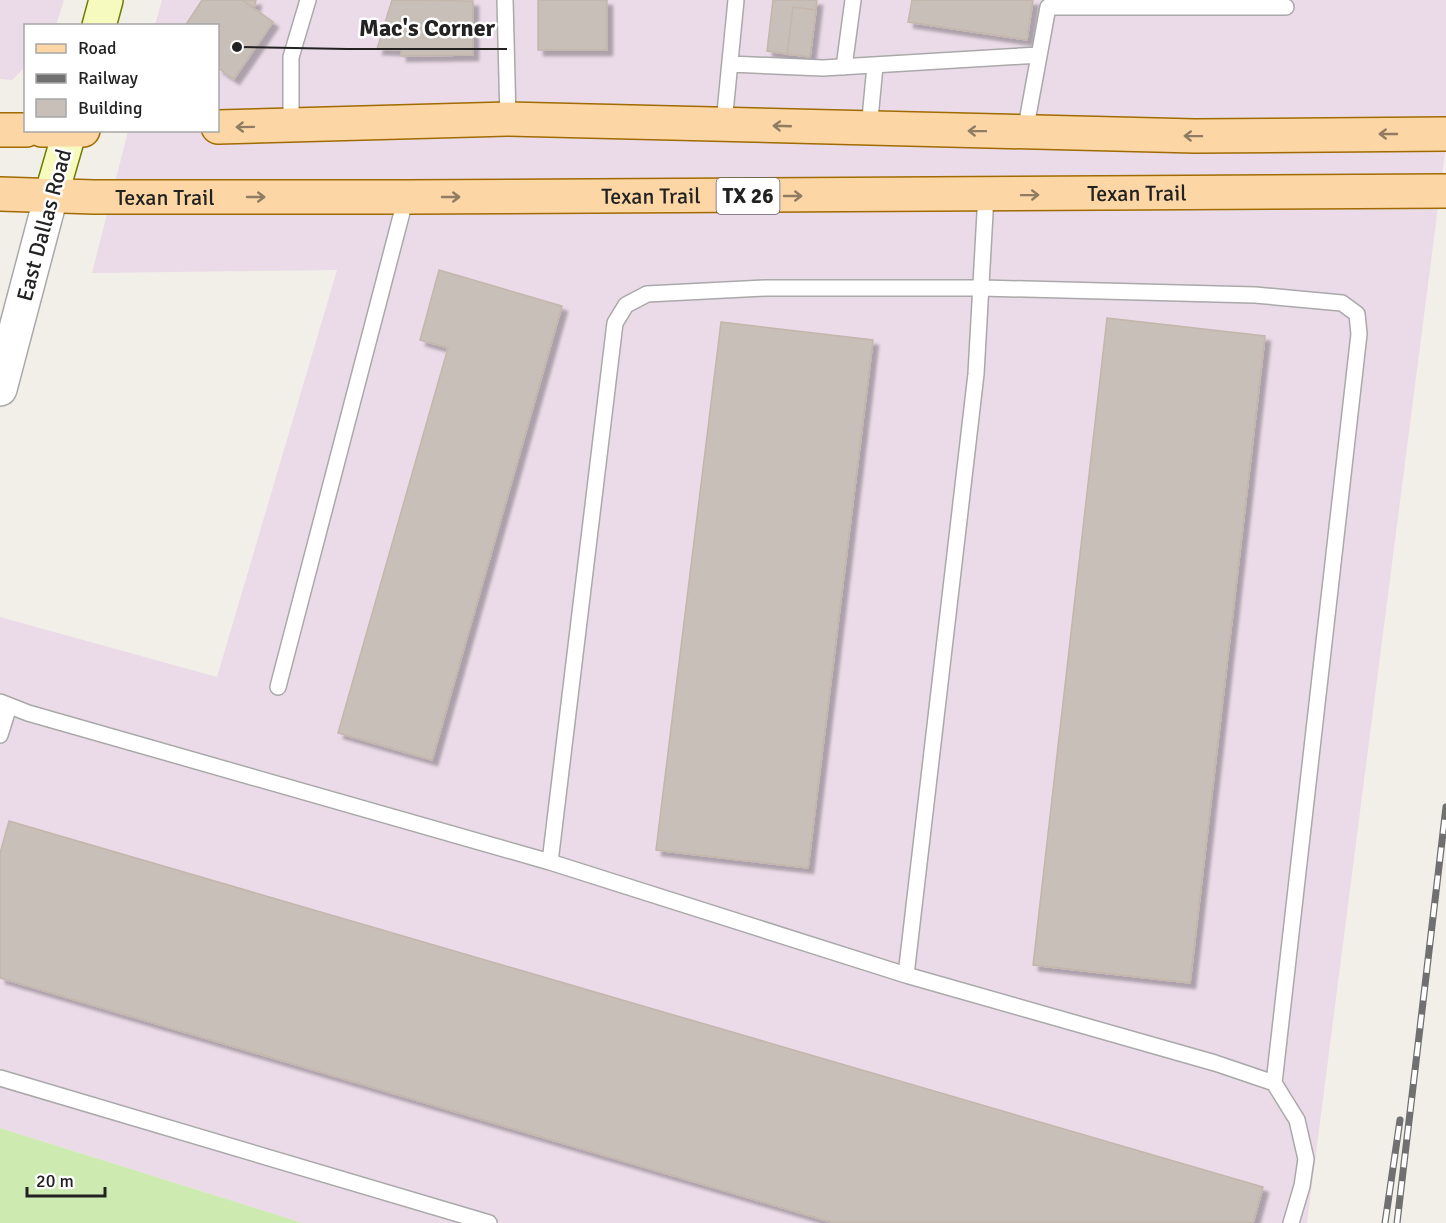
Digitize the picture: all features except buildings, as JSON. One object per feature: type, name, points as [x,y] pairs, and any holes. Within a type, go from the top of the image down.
[{"type":"main road","points":[[100,24],[106,0]]},
{"type":"main road","points":[[219,127],[508,119],[1195,136],[1446,134]]},
{"type":"main road","points":[[0,130],[24,130]]},
{"type":"main road","name":"East Dallas Road","points":[[51,196],[70,132]]},
{"type":"main road","name":"Texan Trail","points":[[0,194],[406,197],[1446,191]]},
{"type":"street","name":"East Dallas Road","points":[[0,389],[51,196]]},
{"type":"lane","points":[[291,126],[291,57],[308,0]]},
{"type":"lane","points":[[505,0],[508,119]]},
{"type":"lane","points":[[724,123],[736,0]]},
{"type":"lane","points":[[844,67],[853,0]]},
{"type":"lane","points":[[1025,132],[1048,7],[1286,7]]},
{"type":"lane","points":[[729,64],[844,67],[1039,55]]},
{"type":"lane","points":[[869,129],[875,66]]},
{"type":"lane","points":[[906,975],[976,374],[986,195]]},
{"type":"lane","points":[[278,687],[406,197]]},
{"type":"lane","points":[[550,862],[615,323],[626,305],[647,294],[766,288],[982,288],[1255,295],[1342,303],[1357,314],[1359,334],[1274,1083],[1297,1120],[1306,1159],[1302,1186],[1291,1223]]},
{"type":"lane","points":[[0,735],[4,704],[550,862],[906,975],[1215,1062],[1274,1083]]},
{"type":"lane","points":[[0,1078],[489,1223]]},
{"type":"shaded area","points":[[0,0],[64,0],[56,24],[24,24],[24,68],[12,80],[0,79]]},
{"type":"shaded area","points":[[162,0],[1446,0],[1446,145],[1307,1223],[303,1223],[0,1128],[0,617],[217,677],[337,270],[92,273],[128,132],[219,132],[219,24],[155,24]]},
{"type":"green space","points":[[0,1128],[303,1223],[0,1223]]},
{"type":"railway","points":[[1397,1223],[1446,807]]},
{"type":"railway","points":[[1385,1223],[1400,1120]]},
{"type":"place","name":"Mac's Corner","points":[[237,47]]}]
